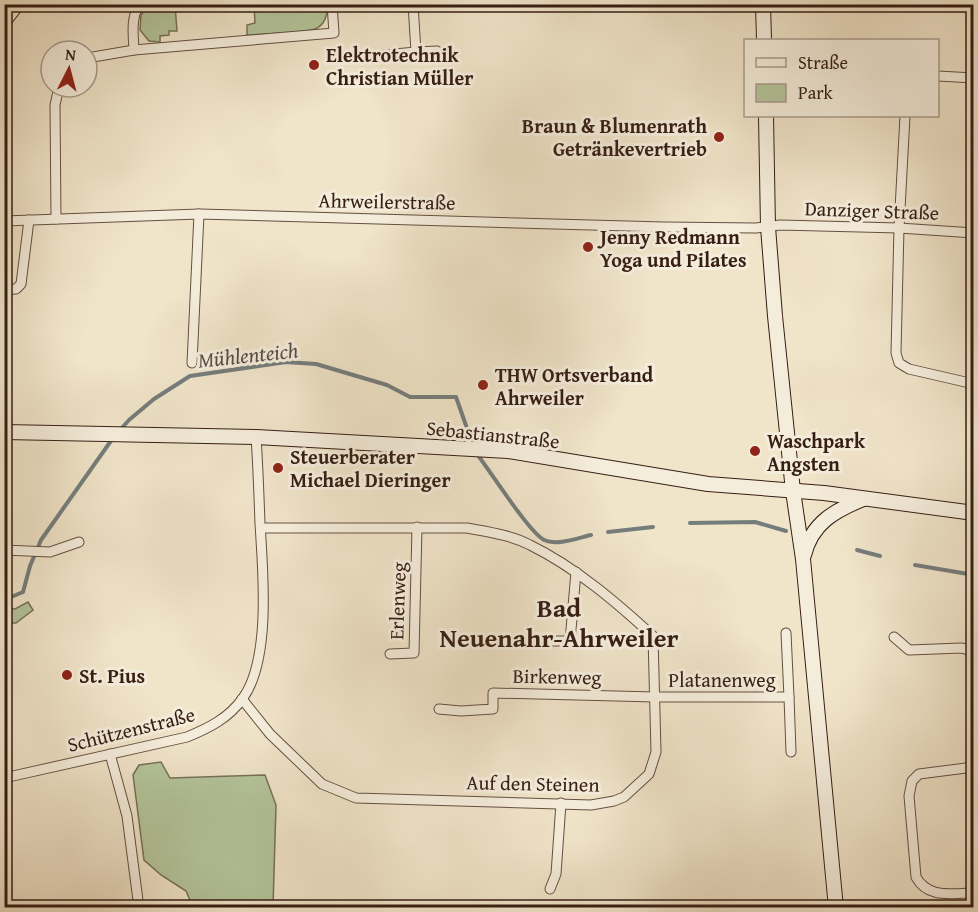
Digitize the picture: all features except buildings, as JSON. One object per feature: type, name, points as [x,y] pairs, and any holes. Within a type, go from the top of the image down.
[{"type":"street","points":[[4,21],[17,4]]},
{"type":"street","points":[[134,50],[132,27],[139,4]]},
{"type":"street","points":[[99,56],[134,50],[334,33],[332,4]]},
{"type":"street","points":[[412,4],[416,52]]},
{"type":"street","points":[[763,4],[764,39]]},
{"type":"street","points":[[384,55],[436,51]]},
{"type":"street","points":[[939,76],[974,78]]},
{"type":"street","points":[[56,99],[56,219]]},
{"type":"street","points":[[766,117],[768,227],[775,316],[802,559],[836,908]]},
{"type":"street","points":[[905,117],[896,353],[899,363],[909,369],[974,384]]},
{"type":"street","points":[[192,363],[199,214]]},
{"type":"street","name":"Ahrweilerstraße","points":[[4,221],[199,214],[664,227],[768,227]]},
{"type":"street","points":[[4,290],[16,289],[21,284],[29,220]]},
{"type":"street","name":"Danziger Straße","points":[[768,227],[790,225],[899,228],[974,233]]},
{"type":"street","name":"Sebastianstraße","points":[[4,432],[256,437],[508,451],[698,483],[865,498],[974,513]]},
{"type":"street","name":"Schützenstraße","points":[[4,778],[187,737],[208,729],[221,720],[242,699],[255,670],[264,608],[256,437]]},
{"type":"street","points":[[802,559],[807,542],[818,525],[831,514],[865,498]]},
{"type":"street","name":"Erlenweg","points":[[390,654],[414,653],[417,527]]},
{"type":"street","name":"Auf den Steinen","points":[[242,699],[270,734],[322,784],[356,798],[591,805],[614,801],[624,796],[648,774],[656,752],[653,636],[576,573],[529,544],[494,533],[467,528],[261,528]]},
{"type":"street","points":[[4,550],[46,552],[79,542]]},
{"type":"street","points":[[519,641],[570,641],[576,573]]},
{"type":"street","name":"Platanenweg","points":[[786,633],[791,752]]},
{"type":"street","points":[[894,638],[909,650],[962,648],[974,652]]},
{"type":"street","name":"Birkenweg","points":[[439,709],[461,711],[494,709],[493,693],[655,697]]},
{"type":"street","name":"Platanenweg","points":[[655,697],[789,697]]},
{"type":"street","points":[[110,754],[127,816],[138,906]]},
{"type":"street","points":[[974,767],[919,774],[912,781],[909,796],[916,877],[920,885],[932,893],[974,893]]},
{"type":"street","points":[[550,889],[556,874],[561,803]]},
{"type":"green space","points":[[149,4],[175,5],[177,31],[169,31],[169,35],[160,36],[160,42],[149,41],[140,30],[141,15]]},
{"type":"green space","points":[[254,5],[327,5],[327,12],[323,22],[315,29],[247,35],[247,25],[255,23]]},
{"type":"green space","points":[[28,602],[33,610],[16,623],[5,623],[5,608],[15,609]]},
{"type":"green space","points":[[161,762],[170,778],[265,775],[276,805],[273,907],[193,907],[186,891],[161,875],[144,860],[133,775],[139,765]]},
{"type":"waterway","name":"Mühlenteich","points":[[120,430],[154,399],[190,376],[286,362],[316,364],[387,385],[410,397],[456,397],[469,434]]},
{"type":"waterway","name":"Mühlenteich","points":[[4,600],[23,592],[30,566],[41,540],[113,438]]},
{"type":"waterway","name":"Mühlenteich","points":[[477,454],[529,526],[544,540],[561,542],[591,535]]},
{"type":"waterway","name":"Mühlenteich","points":[[690,523],[755,522],[786,531]]},
{"type":"waterway","name":"Mühlenteich","points":[[608,532],[653,527]]},
{"type":"waterway","name":"Mühlenteich","points":[[857,550],[880,556]]},
{"type":"waterway","name":"Mühlenteich","points":[[915,565],[974,575]]},
{"type":"place","name":"Elektrotechnik Christian Müller","points":[[314,65]]},
{"type":"place","name":"Braun & Blumenrath Getränkevertrieb","points":[[719,137]]},
{"type":"place","name":"Jenny Redmann Yoga und Pilates","points":[[588,247]]},
{"type":"place","name":"THW Ortsverband Ahrweiler","points":[[483,385]]},
{"type":"place","name":"Waschpark Angsten","points":[[755,451]]},
{"type":"place","name":"Steuerberater Michael Dieringer","points":[[278,468]]},
{"type":"place","name":"St. Pius","points":[[67,675]]},
{"type":"district","name":"Bad Neuenahr-Ahrweiler","points":[[559,622]]}]
